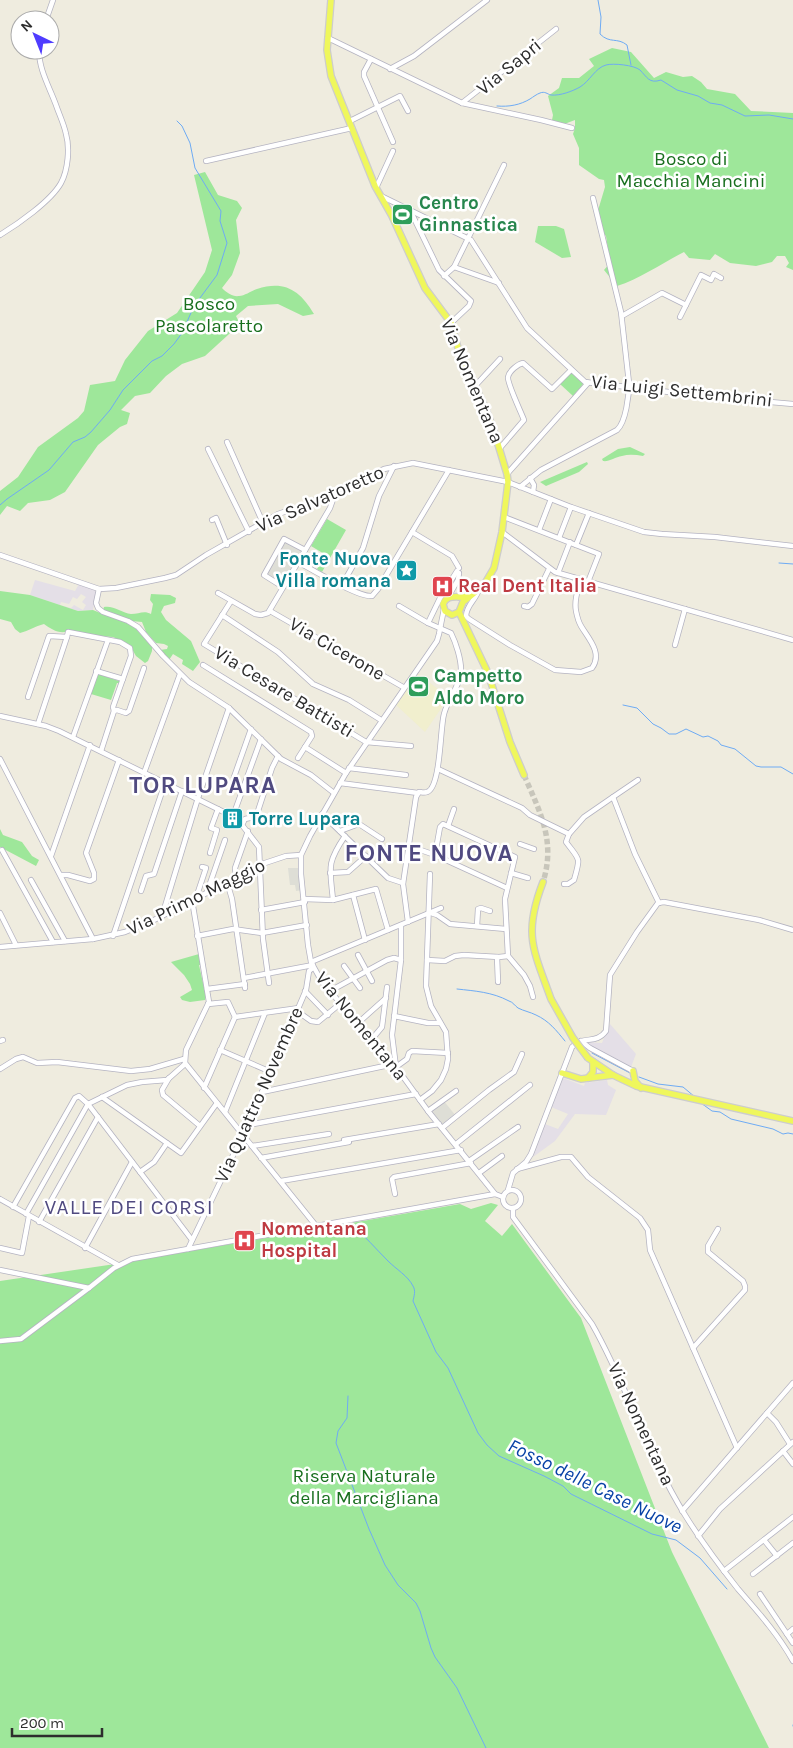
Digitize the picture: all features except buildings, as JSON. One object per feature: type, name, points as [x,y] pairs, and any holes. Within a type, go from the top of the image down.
[{"type":"main road","name":"Via Nomentana","points":[[331,0],[328,38],[329,70],[376,188],[392,216],[425,288],[451,323],[460,355],[476,386],[500,448],[507,474],[508,482],[502,532],[493,570],[479,589],[469,595],[457,598]]},
{"type":"main road","name":"Via Nomentana","points":[[462,605],[469,595]]},
{"type":"main road","points":[[448,597],[457,598],[462,605],[459,612],[455,615],[449,615],[444,609],[444,602],[448,597]]},
{"type":"main road","points":[[459,612],[488,673],[510,742],[524,775]]},
{"type":"main road","points":[[543,882],[533,914],[531,936],[535,954],[550,999],[573,1038],[591,1060],[613,1075],[641,1088],[793,1121]]},
{"type":"main road","points":[[588,1078],[593,1072],[591,1060]]},
{"type":"main road","points":[[562,1073],[580,1079],[613,1075]]},
{"type":"main road","points":[[623,1080],[631,1078],[633,1073]]},
{"type":"main road","points":[[633,1073],[641,1088]]},
{"type":"street","points":[[390,69],[414,56],[487,0]]},
{"type":"street","name":"Via Sapri","points":[[462,103],[556,29]]},
{"type":"street","points":[[328,38],[462,103],[572,128]]},
{"type":"street","points":[[371,59],[364,75],[393,142]]},
{"type":"street","points":[[0,235],[21,222],[53,193],[61,183],[65,170],[66,133],[42,72],[40,60]]},
{"type":"street","points":[[350,121],[400,96],[408,111]]},
{"type":"street","points":[[206,161],[352,128]]},
{"type":"street","points":[[376,188],[393,151]]},
{"type":"street","points":[[444,276],[454,266],[504,165]]},
{"type":"street","name":"Via Luigi Settembrini","points":[[381,196],[474,243],[529,330],[571,370],[588,383],[793,404]]},
{"type":"street","points":[[520,487],[542,469],[619,428],[624,419],[629,388],[622,316],[593,198]]},
{"type":"street","points":[[410,210],[438,269],[471,301],[469,306],[451,323]]},
{"type":"street","points":[[454,266],[499,283]]},
{"type":"street","points":[[680,317],[701,275],[711,280],[714,274],[721,278]]},
{"type":"street","points":[[622,316],[661,294],[666,294],[686,305]]},
{"type":"street","points":[[476,386],[500,359]]},
{"type":"street","points":[[500,448],[524,420],[508,380],[511,372],[522,363],[552,389],[571,370]]},
{"type":"street","points":[[507,474],[588,383]]},
{"type":"street","points":[[226,442],[263,523]]},
{"type":"street","points":[[208,449],[249,532]]},
{"type":"street","name":"Via Salvatoretto","points":[[0,555],[99,589],[116,588],[165,578],[186,569],[206,555],[278,514],[382,470],[416,463],[508,482],[571,507],[630,528],[650,533],[715,537],[793,546]]},
{"type":"street","points":[[342,585],[362,548],[370,528],[378,498],[394,466]]},
{"type":"street","points":[[298,562],[342,585],[366,596],[372,596],[449,470]]},
{"type":"street","points":[[530,478],[534,485],[533,492]]},
{"type":"street","points":[[218,593],[256,615],[263,615],[270,611],[330,508],[336,491]]},
{"type":"street","points":[[539,530],[552,499]]},
{"type":"street","points":[[558,538],[571,507]]},
{"type":"street","points":[[576,545],[589,513]]},
{"type":"street","points":[[504,517],[599,554],[588,582]]},
{"type":"street","points":[[212,520],[216,518],[227,544]]},
{"type":"street","points":[[412,532],[452,556],[459,578],[448,597]]},
{"type":"street","points":[[502,532],[549,569],[558,573],[793,640]]},
{"type":"street","points":[[283,587],[264,575],[284,539],[305,550]]},
{"type":"street","points":[[558,573],[570,542]]},
{"type":"street","points":[[524,606],[528,607],[532,604],[549,569]]},
{"type":"street","points":[[428,623],[440,599],[458,571]]},
{"type":"street","points":[[479,589],[478,594],[466,612],[466,616],[469,619],[555,670],[581,672],[592,668],[596,660],[593,644],[580,623],[576,610],[576,599],[582,580]]},
{"type":"street","points":[[454,588],[457,598]]},
{"type":"street","points":[[99,589],[96,602],[100,610],[138,627],[162,656],[191,684],[228,708],[278,756],[311,775],[334,793]]},
{"type":"street","points":[[231,601],[222,615],[272,648],[313,684],[350,700],[381,720]]},
{"type":"street","points":[[340,783],[418,793],[426,792],[430,790],[438,769],[443,718],[456,689],[461,670],[449,631],[428,623],[399,606]]},
{"type":"street","name":"Via Nomentana","points":[[444,609],[436,641],[366,742],[322,814],[301,855],[301,874],[312,965],[317,974],[395,1066],[428,1111],[495,1194]]},
{"type":"street","points":[[675,645],[685,610]]},
{"type":"street","name":"Via Cicerone","points":[[270,611],[403,687]]},
{"type":"street","name":"Via Cesare Battisti","points":[[222,615],[204,644],[366,742]]},
{"type":"street","points":[[441,619],[449,615]]},
{"type":"street","points":[[38,724],[68,632],[123,643],[131,649],[131,656],[113,707],[114,711],[101,751]]},
{"type":"street","points":[[28,697],[49,636],[67,637]]},
{"type":"street","points":[[73,737],[108,640]]},
{"type":"street","points":[[203,664],[311,732],[312,736],[298,758]]},
{"type":"street","points":[[114,711],[126,713],[129,711],[144,668]]},
{"type":"street","points":[[96,672],[123,679]]},
{"type":"street","points":[[144,773],[180,674]]},
{"type":"street","points":[[162,916],[228,708]]},
{"type":"street","points":[[0,716],[53,728],[198,798],[233,816],[242,824],[259,846],[262,933],[269,983]]},
{"type":"street","points":[[234,777],[251,729]]},
{"type":"street","points":[[233,816],[261,739]]},
{"type":"street","points":[[366,742],[411,746]]},
{"type":"street","points":[[51,856],[90,745]]},
{"type":"street","points":[[305,747],[346,773]]},
{"type":"street","points":[[242,824],[245,819],[253,818],[257,815],[272,768],[278,756]]},
{"type":"street","points":[[0,759],[61,875],[92,939]]},
{"type":"street","points":[[61,875],[69,875],[90,882],[95,878],[86,853],[119,760]]},
{"type":"street","points":[[349,768],[406,775]]},
{"type":"street","points":[[438,769],[520,807],[529,814],[569,834]]},
{"type":"street","points":[[564,884],[574,880],[580,861],[578,855],[566,842],[566,838],[586,816],[638,780]]},
{"type":"street","points":[[113,936],[165,783]]},
{"type":"street","points":[[141,891],[146,876],[154,874],[182,791]]},
{"type":"street","points":[[408,922],[403,883],[418,793]]},
{"type":"street","points":[[613,797],[635,854],[659,903]]},
{"type":"street","points":[[210,853],[217,830],[211,828],[218,809]]},
{"type":"street","points":[[448,826],[454,809]]},
{"type":"street","points":[[322,814],[388,878],[403,883]]},
{"type":"street","points":[[340,831],[360,824],[382,839]]},
{"type":"street","points":[[435,855],[443,824],[515,857],[505,901],[508,956],[524,975],[533,997]]},
{"type":"street","points":[[236,878],[235,868],[248,832]]},
{"type":"street","points":[[333,900],[330,873],[332,857],[345,836]]},
{"type":"street","points":[[207,892],[225,840]]},
{"type":"street","points":[[520,844],[534,849]]},
{"type":"street","points":[[409,846],[435,855],[507,888]]},
{"type":"street","points":[[2,850],[53,942]]},
{"type":"street","name":"Via Primo Maggio","points":[[0,947],[113,936],[135,929],[260,866],[283,857],[301,855]]},
{"type":"street","points":[[330,873],[348,872],[366,856]]},
{"type":"street","points":[[200,1126],[162,1095],[162,1090],[169,1078],[185,1062],[186,1050],[208,1004],[197,936],[194,899],[206,868],[202,867]]},
{"type":"street","points":[[511,873],[528,878]]},
{"type":"street","points":[[420,1100],[432,1091],[442,1078],[447,1066],[448,1053],[447,1035],[427,992],[430,874]]},
{"type":"street","points":[[31,880],[65,941]]},
{"type":"street","points":[[207,989],[245,986],[232,899],[227,882]]},
{"type":"street","points":[[261,910],[304,900],[333,900],[375,888],[379,893],[388,930]]},
{"type":"street","points":[[353,895],[365,940]]},
{"type":"street","points":[[659,903],[763,920],[793,930]]},
{"type":"street","points":[[503,1197],[508,1190],[512,1174],[530,1156],[571,1048],[581,1041],[597,1039],[606,1031],[610,976],[637,932],[659,903]]},
{"type":"street","points":[[244,978],[312,965],[441,908]]},
{"type":"street","points":[[477,926],[478,909],[490,911]]},
{"type":"street","points":[[0,913],[16,945]]},
{"type":"street","points":[[430,913],[438,915],[450,924],[506,928]]},
{"type":"street","points":[[197,936],[237,929],[262,933],[307,925]]},
{"type":"street","points":[[395,1066],[392,1035],[401,960],[401,925]]},
{"type":"street","points":[[358,955],[372,981]]},
{"type":"street","points":[[427,960],[445,961],[455,956],[464,955],[508,956]]},
{"type":"street","points":[[497,957],[498,982]]},
{"type":"street","points":[[330,990],[389,960],[401,960]]},
{"type":"street","name":"Via Quattro Novembre","points":[[188,1249],[248,1125],[298,1009],[312,965]]},
{"type":"street","points":[[344,966],[360,988]]},
{"type":"street","points":[[372,1039],[382,1027],[387,987]]},
{"type":"street","points":[[305,991],[328,1015]]},
{"type":"street","points":[[358,1023],[386,998]]},
{"type":"street","points":[[204,1088],[235,1017],[228,1002],[208,1004]]},
{"type":"street","points":[[235,1017],[298,1009],[316,1022],[328,1015],[341,1003]]},
{"type":"street","points":[[225,1112],[265,1013]]},
{"type":"street","points":[[394,1016],[421,1022],[440,1023]]},
{"type":"street","points":[[581,1041],[589,1048],[633,1073]]},
{"type":"street","points":[[220,1050],[271,1072]]},
{"type":"street","points":[[262,1092],[395,1066],[407,1059],[412,1051],[448,1053]]},
{"type":"street","points":[[261,1158],[346,1141],[441,1126],[514,1072],[518,1067],[522,1054]]},
{"type":"street","points":[[0,1068],[23,1057],[37,1063],[63,1063],[131,1071],[147,1070],[185,1062]]},
{"type":"street","points":[[185,1062],[317,1227]]},
{"type":"street","points":[[0,1248],[22,1253],[27,1215],[88,1104],[102,1096],[133,1084],[161,1081],[169,1078]]},
{"type":"street","points":[[456,1144],[530,1085]]},
{"type":"street","points":[[428,1111],[456,1091]]},
{"type":"street","points":[[248,1125],[416,1094]]},
{"type":"street","points":[[14,1207],[75,1097],[80,1096],[192,1240]]},
{"type":"street","points":[[102,1096],[181,1153],[217,1103]]},
{"type":"street","points":[[39,1222],[98,1117]]},
{"type":"street","points":[[395,1194],[392,1179],[394,1176],[470,1162],[518,1127]]},
{"type":"street","points":[[252,1146],[329,1134]]},
{"type":"street","points":[[140,1172],[154,1162],[168,1143]]},
{"type":"street","points":[[281,1181],[461,1150]]},
{"type":"street","points":[[479,1173],[502,1156]]},
{"type":"street","points":[[516,1169],[561,1157],[571,1157],[588,1177],[640,1218],[648,1230],[650,1250],[737,1448]]},
{"type":"street","points":[[85,1248],[132,1162]]},
{"type":"street","points":[[503,1197],[505,1204],[513,1208],[520,1203],[521,1196],[517,1191],[508,1190]]},
{"type":"street","points":[[0,1341],[21,1338],[118,1265],[132,1259],[495,1194],[503,1197]]},
{"type":"street","points":[[0,1199],[118,1265]]},
{"type":"street","name":"Via Nomentana","points":[[513,1208],[513,1217],[592,1324],[603,1342],[653,1454],[682,1511],[724,1571],[777,1634],[793,1659]]},
{"type":"street","points":[[694,1348],[745,1290],[746,1286],[743,1281],[708,1252],[708,1246],[718,1229]]},
{"type":"street","points":[[0,1270],[89,1288]]},
{"type":"street","points":[[682,1511],[793,1383]]},
{"type":"street","points":[[698,1536],[720,1509],[792,1443],[767,1413]]},
{"type":"street","points":[[783,1451],[793,1464]]},
{"type":"street","points":[[724,1571],[793,1517]]},
{"type":"street","points":[[764,1540],[777,1556]]},
{"type":"street","points":[[753,1574],[793,1543]]},
{"type":"street","points":[[760,1594],[793,1643]]},
{"type":"street","points":[[787,1634],[793,1629]]},
{"type":"shaded area","points":[[285,542],[301,551],[282,583],[266,574]]},
{"type":"shaded area","points":[[35,580],[75,591],[79,584],[94,589],[96,593],[93,610],[78,611],[30,595]],"holes":[[[81,594],[86,597],[82,602],[86,605],[83,610],[74,605],[71,608],[60,605],[61,602],[69,604],[73,597],[77,599]]]},
{"type":"shaded area","points":[[416,672],[447,696],[447,700],[425,732],[395,704]]},
{"type":"shaded area","points":[[288,868],[301,868],[303,890],[296,891],[295,885],[290,885]]},
{"type":"shaded area","points":[[610,1024],[636,1054],[631,1067],[589,1046],[588,1042],[602,1043]]},
{"type":"shaded area","points":[[563,1078],[584,1086],[585,1083],[607,1080],[608,1085],[616,1090],[606,1115],[575,1114],[555,1141],[533,1157],[545,1124],[558,1129],[568,1114],[551,1107]]},
{"type":"shaded area","points":[[443,1100],[456,1116],[444,1127],[430,1110]]},
{"type":"green space","name":"Bosco di Macchia Mancini","points":[[612,48],[631,52],[654,78],[666,72],[683,77],[692,76],[707,89],[735,94],[751,111],[793,113],[793,270],[786,267],[789,263],[785,256],[777,256],[772,262],[756,266],[730,263],[715,254],[710,260],[689,258],[684,252],[643,275],[617,286],[604,270],[610,263],[606,236],[600,230],[596,217],[605,187],[604,180],[599,179],[579,165],[579,148],[573,134],[575,120],[559,126],[551,125],[553,115],[548,96],[559,88],[562,78],[579,78],[594,66],[589,59]]},
{"type":"green space","name":"Bosco Pascolaretto","points":[[205,172],[218,195],[237,201],[242,208],[236,220],[240,253],[232,275],[222,288],[226,292],[237,296],[267,287],[283,287],[297,293],[314,314],[303,316],[278,304],[248,306],[236,316],[240,324],[205,356],[182,364],[166,376],[150,393],[135,396],[121,410],[130,413],[127,424],[120,427],[98,445],[65,492],[50,500],[28,503],[20,511],[7,506],[0,515],[0,491],[18,477],[38,447],[78,418],[84,411],[90,385],[115,381],[125,360],[148,331],[177,313],[205,272],[212,250],[194,175]]},
{"type":"green space","points":[[538,226],[556,226],[564,229],[571,257],[562,258],[535,242]]},
{"type":"green space","points":[[571,372],[584,383],[573,396],[560,384]]},
{"type":"green space","points":[[630,447],[645,454],[643,456],[625,455],[605,461],[602,459],[618,449]]},
{"type":"green space","points":[[587,462],[588,464],[579,472],[546,486],[540,482]]},
{"type":"green space","points":[[327,519],[346,530],[322,572],[317,569],[326,555],[311,546]]},
{"type":"green space","points":[[0,591],[30,595],[78,611],[93,610],[127,622],[152,647],[148,661],[145,663],[136,656],[126,643],[113,637],[85,635],[68,631],[59,632],[44,624],[20,633],[11,622],[0,619]]},
{"type":"green space","points":[[151,594],[170,595],[176,598],[175,603],[164,606],[161,612],[166,620],[191,641],[200,662],[193,671],[182,664],[183,660],[173,654],[169,660],[160,650],[167,649],[168,646],[156,643],[146,632],[142,622],[131,621],[103,610],[104,607],[107,607],[131,614],[144,612],[151,614],[153,604],[150,600]]},
{"type":"green space","points":[[98,674],[119,681],[111,700],[91,694]]},
{"type":"green space","points":[[0,829],[3,835],[22,842],[32,856],[39,860],[36,866],[0,847]]},
{"type":"green space","points":[[199,954],[201,965],[199,965],[206,996],[205,1000],[190,1002],[182,1000],[180,997],[192,990],[184,975],[171,962]]},
{"type":"green space","name":"Riserva Naturale della Marcigliana","points":[[491,1203],[498,1205],[485,1221],[502,1236],[512,1224],[581,1318],[672,1552],[769,1748],[0,1748],[0,1281],[122,1263],[460,1204],[471,1209]]},
{"type":"waterway","points":[[598,0],[601,17],[600,34],[607,39],[620,41],[627,45],[631,65]]},
{"type":"waterway","points":[[497,106],[518,104],[542,92],[551,95],[570,92],[584,84],[602,67],[609,64],[618,64],[637,68],[651,80],[661,80],[677,90],[698,96],[710,103],[722,105],[745,116],[769,115],[793,119]]},
{"type":"waterway","points":[[0,505],[49,470],[73,442],[91,432],[110,410],[123,390],[152,361],[162,356],[174,344],[182,333],[194,306],[217,275],[227,243],[220,221],[221,211],[195,168],[190,143],[182,126],[177,121]]},
{"type":"waterway","points":[[779,563],[793,564]]},
{"type":"waterway","points":[[623,705],[637,708],[653,724],[669,734],[676,734],[686,729],[703,737],[708,736],[718,741],[721,745],[735,749],[756,766],[781,767],[793,774]]},
{"type":"waterway","points":[[457,989],[477,991],[503,998],[518,1008],[545,1020],[565,1041]]},
{"type":"waterway","points":[[592,1053],[630,1073]]},
{"type":"waterway","points":[[639,1077],[658,1084],[683,1087],[695,1097]]},
{"type":"waterway","points":[[701,1103],[712,1111],[720,1112],[731,1119],[773,1129],[783,1134],[793,1134]]},
{"type":"waterway","name":"Fosso delle Case Nuove","points":[[352,1225],[411,1282],[414,1290],[413,1301],[436,1352],[448,1368],[478,1433],[487,1445],[499,1456],[563,1486],[571,1494],[652,1534],[676,1540],[700,1558],[727,1589]]},
{"type":"waterway","points":[[348,1396],[347,1418],[338,1431],[336,1443],[369,1529],[385,1565],[398,1585],[416,1603],[435,1657],[457,1688],[486,1748]]},
{"type":"tunnel","points":[[524,775],[536,802],[547,840],[547,867],[543,882]]},
{"type":"place","name":"Centro Ginnastica","points":[[403,214]]},
{"type":"place","name":"Fonte Nuova Villa romana","points":[[407,570]]},
{"type":"place","name":"Real Dent Italia","points":[[442,586]]},
{"type":"place","name":"Campetto Aldo Moro","points":[[418,687]]},
{"type":"place","name":"Torre Lupara","points":[[233,819]]},
{"type":"place","name":"Nomentana Hospital","points":[[245,1240]]},
{"type":"district","name":"TOR LUPARA","points":[[203,785]]},
{"type":"district","name":"FONTE NUOVA","points":[[429,853]]},
{"type":"district","name":"VALLE DEI CORSI","points":[[129,1207]]}]
